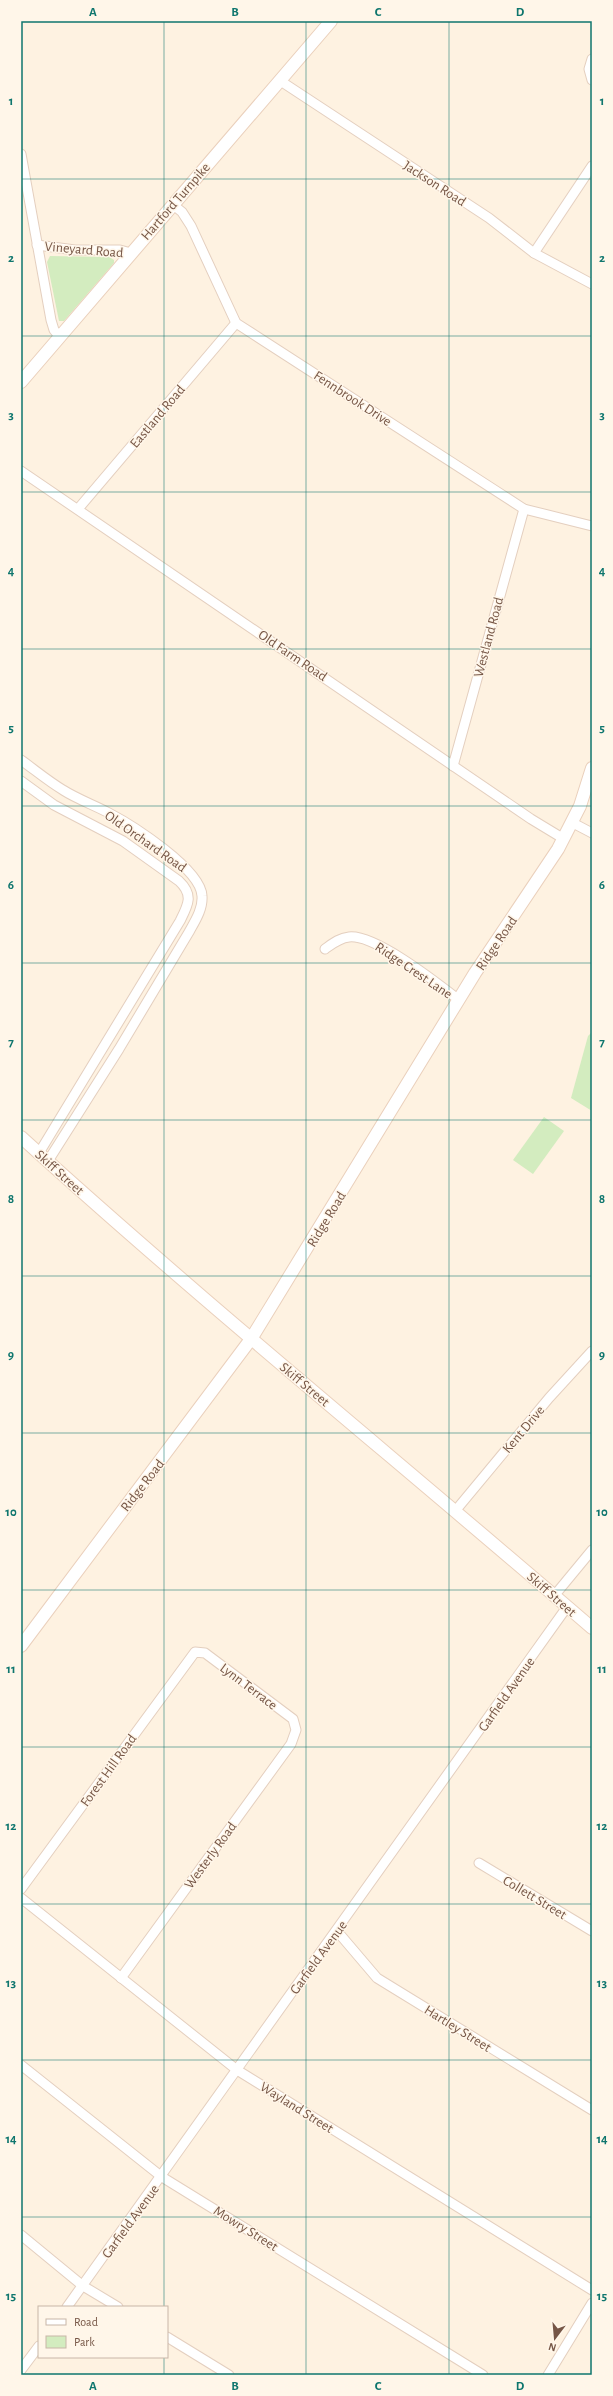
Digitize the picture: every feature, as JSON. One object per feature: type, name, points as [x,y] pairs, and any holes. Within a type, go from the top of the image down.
[{"type":"main road","name":"Hartford Turnpike","points":[[21,382],[172,204],[331,21]]},
{"type":"main road","name":"Ridge Road","points":[[21,1646],[251,1339],[459,1000],[564,839],[573,823],[592,768]]},
{"type":"main road","name":"Skiff Street","points":[[21,1137],[251,1339],[456,1510],[592,1628]]},
{"type":"street","points":[[592,59],[589,69],[592,80]]},
{"type":"street","name":"Jackson Road","points":[[279,80],[489,218],[534,253],[592,284]]},
{"type":"street","name":"Vineyard Road","points":[[21,154],[51,320],[54,330],[60,337]]},
{"type":"street","points":[[534,253],[592,166]]},
{"type":"street","points":[[172,204],[182,212],[191,226],[236,323]]},
{"type":"street","name":"Vineyard Road","points":[[37,245],[74,250],[120,250],[131,253]]},
{"type":"street","name":"Fennbrook Drive","points":[[236,323],[524,509],[592,526]]},
{"type":"street","name":"Eastland Road","points":[[78,509],[236,323]]},
{"type":"street","name":"Old Farm Road","points":[[21,471],[453,766],[564,839]]},
{"type":"street","name":"Westland Road","points":[[453,766],[524,509]]},
{"type":"street","name":"Old Orchard Road","points":[[21,760],[64,791],[110,813],[138,832],[189,871],[200,887],[188,892]]},
{"type":"street","name":"Old Orchard Road","points":[[21,781],[54,804],[123,841],[179,881],[188,892],[189,902],[180,921],[123,1015],[43,1157]]},
{"type":"street","points":[[54,804],[64,791]]},
{"type":"street","points":[[573,823],[592,833]]},
{"type":"street","points":[[43,1157],[134,1022],[198,916],[202,895],[200,887]]},
{"type":"street","name":"Ridge Crest Lane","points":[[324,949],[340,939],[348,937],[373,942],[459,1000]]},
{"type":"street","points":[[123,1015],[134,1022]]},
{"type":"street","name":"Kent Drive","points":[[456,1510],[549,1398],[592,1351]]},
{"type":"street","points":[[554,1596],[592,1550]]},
{"type":"street","name":"Garfield Avenue","points":[[68,2306],[162,2177],[568,1607]]},
{"type":"street","name":"Lynn Terrace","points":[[195,1652],[205,1653],[293,1719],[296,1730]]},
{"type":"street","name":"Forest Hill Road","points":[[21,1889],[195,1652]]},
{"type":"street","name":"Westerly Road","points":[[121,1978],[291,1744],[296,1730]]},
{"type":"street","name":"Collett Street","points":[[479,1863],[592,1931]]},
{"type":"street","name":"Wayland Street","points":[[21,1898],[237,2070],[592,2290]]},
{"type":"street","name":"Hartley Street","points":[[337,1931],[377,1978],[592,2110]]},
{"type":"street","name":"Mowry Street","points":[[21,2065],[162,2177],[483,2375]]},
{"type":"street","points":[[21,2235],[83,2286],[116,2306]]},
{"type":"street","points":[[548,2375],[592,2303]]},
{"type":"street","points":[[168,2338],[230,2375]]},
{"type":"street","points":[[21,2370],[38,2347]]},
{"type":"green space","points":[[50,256],[109,257],[114,260],[114,263],[64,321],[59,321],[47,262]]},
{"type":"green space","points":[[592,1032],[592,1111],[571,1098],[588,1036]]},
{"type":"green space","points":[[544,1117],[564,1131],[533,1174],[513,1160]]}]
